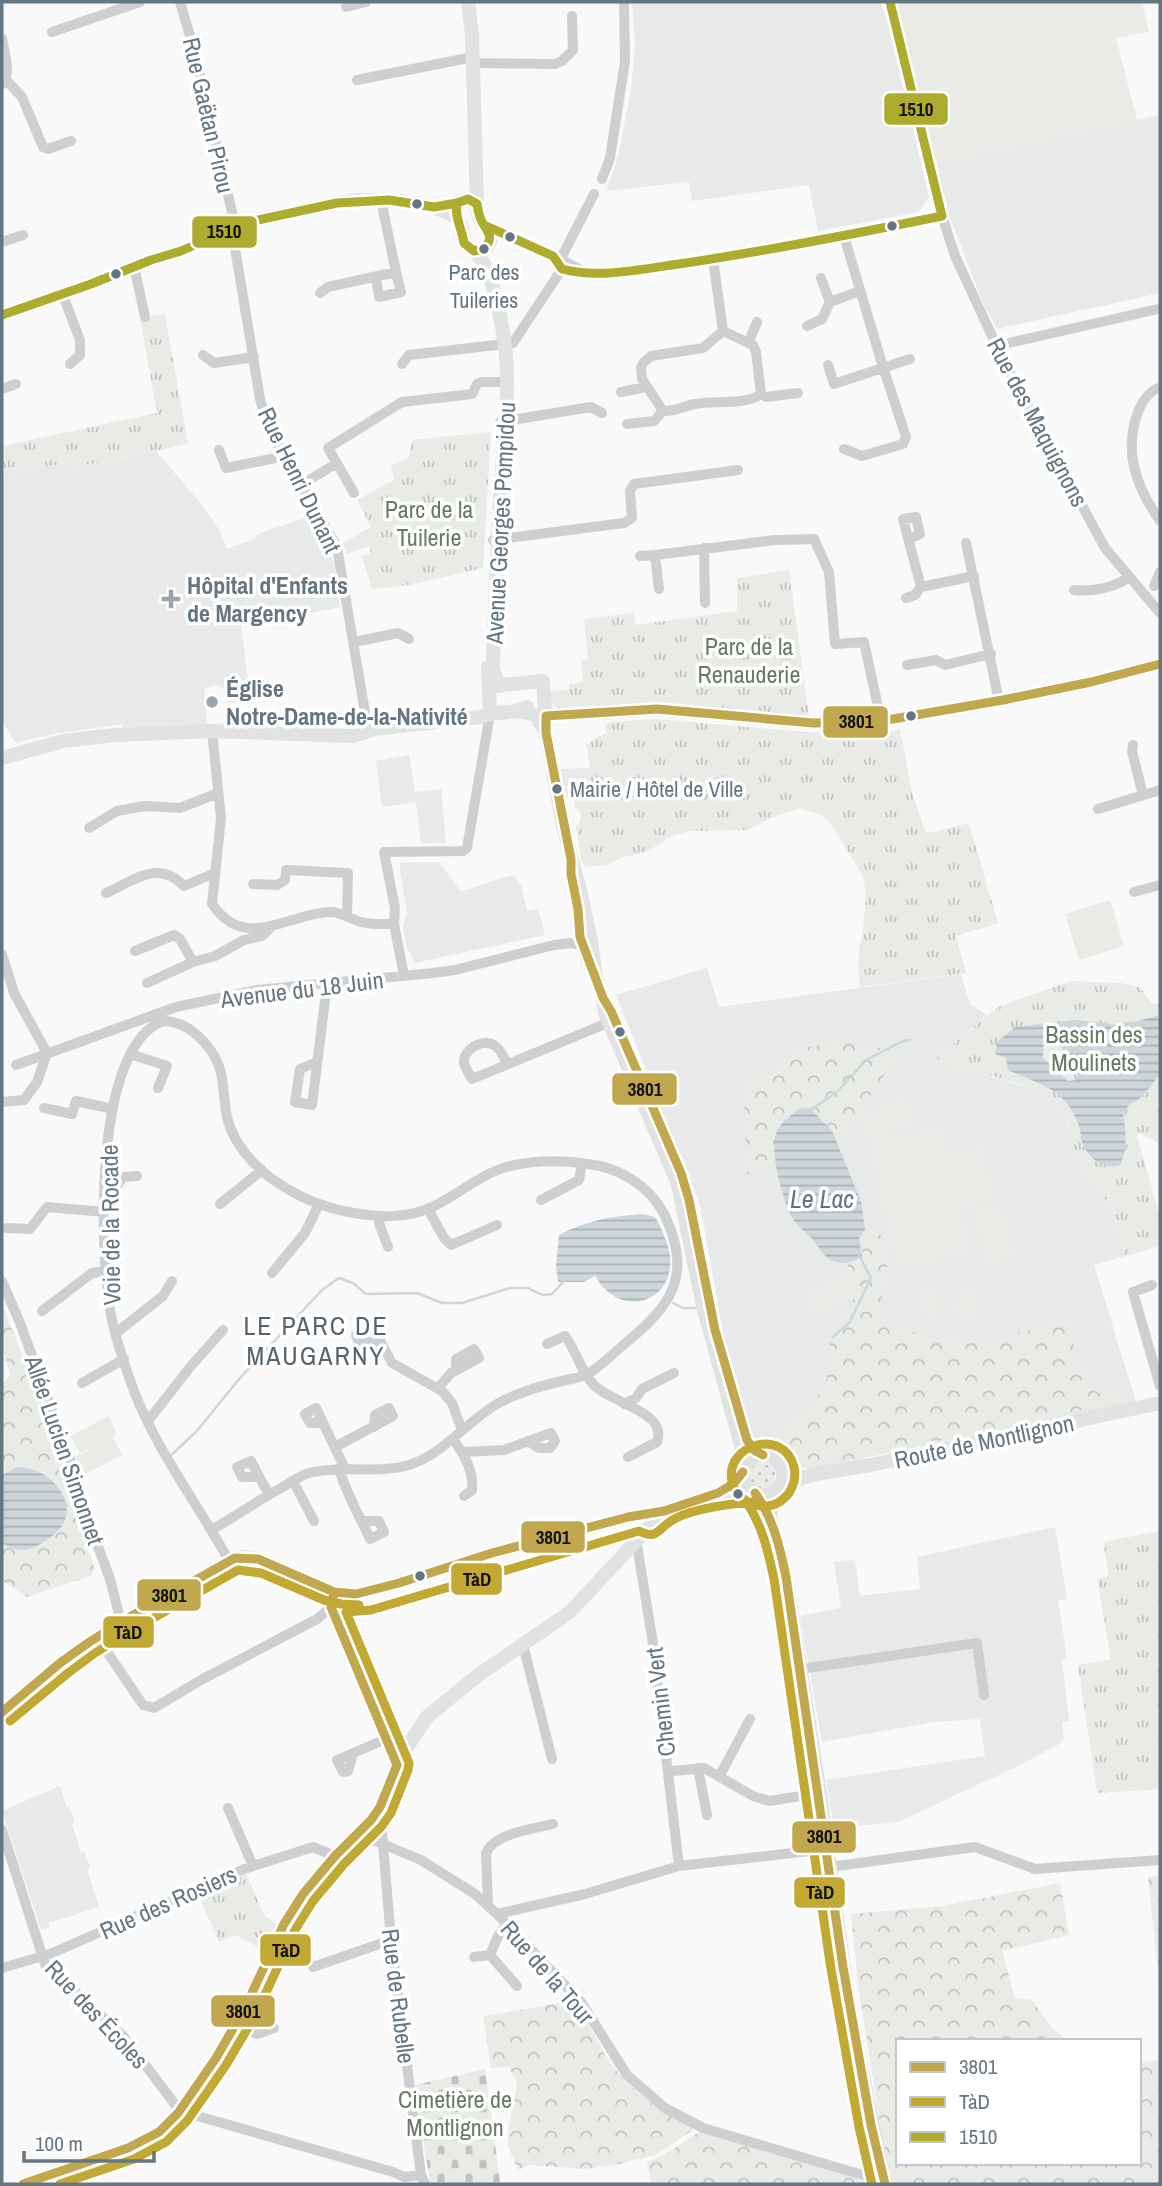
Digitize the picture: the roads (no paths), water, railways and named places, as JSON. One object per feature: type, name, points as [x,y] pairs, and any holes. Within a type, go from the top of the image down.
[{"type":"main road","points":[[2,315],[181,251],[244,223],[337,203],[382,200],[434,207],[463,206],[475,167],[472,34],[468,2]]},
{"type":"main road","name":"Avenue Georges Pompidou","points":[[463,206],[480,219],[494,238],[497,303],[505,352],[495,540],[495,686],[490,713]]},
{"type":"main road","name":"Avenue Georges Pompidou","points":[[463,206],[463,242],[486,265],[497,303]]},
{"type":"main road","points":[[474,251],[484,249],[494,238]]},
{"type":"main road","points":[[546,716],[657,709],[813,723],[880,722],[1091,682],[1160,664]]},
{"type":"main road","points":[[495,686],[543,681],[546,733],[571,859],[571,874],[596,977],[671,1165],[684,1206],[704,1306],[745,1468],[744,1482],[763,1503],[771,1519]]},
{"type":"main road","points":[[2,757],[64,741],[116,735],[212,731],[353,736],[368,730],[480,717],[490,713],[534,707],[546,716]]},
{"type":"main road","points":[[518,710],[536,715],[546,733]]},
{"type":"main road","points":[[612,1022],[683,1181],[715,1330],[747,1440],[754,1450],[773,1458],[780,1466],[782,1476],[769,1503],[771,1519],[788,1588],[849,2005],[884,2180]]},
{"type":"main road","name":"Route de Montlignon","points":[[777,1488],[815,1474],[884,1463],[1158,1405]]},
{"type":"main road","points":[[332,1599],[492,1553],[637,1515],[664,1511],[718,1493],[733,1484],[753,1458],[763,1455]]},
{"type":"main road","name":"Route de Montlignon","points":[[780,1466],[793,1472],[815,1474]]},
{"type":"main road","points":[[718,1493],[752,1491],[765,1494],[777,1488]]},
{"type":"main road","points":[[23,2184],[50,2180],[128,2148],[159,2132],[180,2111],[216,2058],[245,2008],[284,1924],[303,1894],[380,1807],[397,1765],[427,1717],[477,1676],[580,1603],[650,1523],[664,1511]]},
{"type":"main road","points":[[2,1712],[69,1656],[97,1637],[235,1558],[258,1559],[332,1599],[348,1600],[368,1598],[637,1519],[650,1523]]},
{"type":"street","points":[[52,32],[139,2]]},
{"type":"street","name":"Rue Gaëtan Pirou","points":[[180,2],[232,212],[232,230]]},
{"type":"street","points":[[346,7],[366,2]]},
{"type":"street","points":[[602,179],[610,158],[625,61],[624,2]]},
{"type":"street","name":"Rue des Maquignons","points":[[890,2],[942,216],[955,256],[996,346],[1105,548],[1160,613]]},
{"type":"street","points":[[357,80],[473,60],[555,64],[562,61],[572,50],[572,16]]},
{"type":"street","points":[[2,38],[7,69],[4,82],[22,97],[43,147],[48,149],[71,141]]},
{"type":"street","points":[[402,364],[409,355],[505,352],[513,343],[559,262],[594,194]]},
{"type":"street","points":[[376,277],[379,297],[401,292],[382,200]]},
{"type":"street","points":[[494,238],[583,272],[620,272],[712,259],[942,216]]},
{"type":"street","name":"Rue Henri Dunant","points":[[232,230],[260,399],[266,419],[272,435],[337,547],[368,730]]},
{"type":"street","points":[[2,243],[23,235]]},
{"type":"street","points":[[844,236],[906,436],[903,444],[862,456],[844,449]]},
{"type":"street","points":[[712,259],[723,331]]},
{"type":"street","points":[[134,266],[145,317]]},
{"type":"street","points":[[320,293],[328,287],[396,272]]},
{"type":"street","points":[[821,278],[830,302]]},
{"type":"street","points":[[807,326],[822,319],[830,302],[860,291]]},
{"type":"street","points":[[62,293],[80,340],[80,355],[70,365]]},
{"type":"street","points":[[996,346],[1160,310]]},
{"type":"street","points":[[749,341],[757,322]]},
{"type":"street","points":[[723,331],[749,341],[756,352],[761,394]]},
{"type":"street","points":[[663,411],[646,387],[641,372],[647,359],[651,356],[703,348],[723,331]]},
{"type":"street","points":[[203,355],[214,363],[254,357]]},
{"type":"street","points":[[828,365],[834,384],[910,359]]},
{"type":"street","points":[[354,493],[328,447],[402,402],[472,394],[477,384],[505,382]]},
{"type":"street","points":[[2,388],[16,384]]},
{"type":"street","points":[[621,392],[646,387]]},
{"type":"street","points":[[1160,387],[1144,400],[1138,413],[1132,447],[1134,466],[1143,492],[1160,521]]},
{"type":"street","points":[[761,394],[766,397],[798,393]]},
{"type":"street","points":[[627,424],[654,421],[663,411],[679,410],[695,404],[741,400],[761,394]]},
{"type":"street","points":[[502,422],[591,407],[602,414]]},
{"type":"street","points":[[219,450],[226,468],[285,456]]},
{"type":"street","points":[[301,485],[337,463]]},
{"type":"street","points":[[495,540],[628,522],[632,518],[629,491],[634,484],[738,470]]},
{"type":"street","points":[[640,556],[775,540],[814,539],[829,572],[835,644],[864,642],[880,722]]},
{"type":"street","points":[[909,539],[921,587]]},
{"type":"street","points":[[966,543],[999,701]]},
{"type":"street","points":[[704,548],[705,603]]},
{"type":"street","points":[[655,555],[659,589]]},
{"type":"street","points":[[1154,586],[1160,572]]},
{"type":"street","points":[[906,598],[915,595],[921,587],[974,576]]},
{"type":"street","points":[[1074,590],[1088,592],[1123,582],[1129,577]]},
{"type":"street","points":[[354,642],[398,633],[409,639]]},
{"type":"street","points":[[908,665],[936,660],[945,665],[990,654]]},
{"type":"street","points":[[404,976],[384,852],[463,851],[467,848],[490,713]]},
{"type":"street","points":[[212,731],[221,818],[212,904],[221,916],[244,928],[271,927],[318,913],[334,912],[359,922],[394,924]]},
{"type":"street","points":[[1133,745],[1132,751],[1143,795]]},
{"type":"street","points":[[1098,809],[1160,790]]},
{"type":"street","points":[[89,828],[117,811],[145,806],[180,808],[218,793]]},
{"type":"street","points":[[253,884],[277,886],[285,880],[286,870],[348,873],[347,916]]},
{"type":"street","points":[[106,893],[157,871],[174,875],[184,886],[215,873]]},
{"type":"street","points":[[1134,892],[1160,885]]},
{"type":"street","points":[[147,983],[193,962],[215,956],[244,940],[262,936],[271,927]]},
{"type":"street","points":[[244,928],[244,940]]},
{"type":"street","points":[[135,951],[174,935],[180,939],[193,962]]},
{"type":"street","points":[[554,945],[571,937],[586,937]]},
{"type":"street","name":"Avenue du 18 Juin","points":[[16,1065],[176,1007],[257,990],[455,970],[586,937]]},
{"type":"street","points":[[2,954],[14,993],[47,1053],[37,1082],[24,1100],[2,1102]]},
{"type":"street","points":[[317,1062],[327,984]]},
{"type":"street","name":"Voie de la Rocade","points":[[169,1021],[181,1024],[202,1039],[218,1061],[228,1123],[236,1139],[262,1170],[284,1187],[319,1204],[356,1214],[395,1216],[428,1209],[480,1178],[506,1168],[537,1162],[582,1163],[604,1167],[631,1179],[655,1199],[671,1230],[677,1265],[672,1293],[659,1314],[587,1375],[540,1386],[498,1403],[424,1459],[405,1466],[342,1469],[308,1474],[211,1530],[134,1392],[112,1320],[107,1271],[105,1169],[113,1109],[130,1054],[145,1031],[156,1023],[169,1021]]},
{"type":"street","points":[[507,1065],[612,1022]]},
{"type":"street","points":[[130,1054],[167,1066],[158,1088]]},
{"type":"street","points":[[44,1108],[72,1114],[76,1101],[113,1109]]},
{"type":"street","points":[[541,1200],[579,1180],[582,1163]]},
{"type":"street","points":[[220,1204],[262,1170]]},
{"type":"street","points":[[7,1228],[30,1229],[47,1207],[105,1208],[123,1177],[137,1176]]},
{"type":"street","points":[[272,1273],[305,1233],[319,1204]]},
{"type":"street","points":[[428,1209],[444,1238],[451,1245],[497,1225]]},
{"type":"street","points":[[378,1216],[388,1247]]},
{"type":"street","points":[[42,1311],[92,1273],[107,1271]]},
{"type":"street","name":"Allée Lucien Simonnet","points":[[2,1281],[20,1322],[70,1459],[84,1509],[109,1576],[121,1622]]},
{"type":"street","points":[[116,1333],[163,1296],[172,1281]]},
{"type":"street","points":[[1152,1285],[1133,1292],[1160,1386]]},
{"type":"street","points":[[148,1421],[223,1330]]},
{"type":"street","points":[[547,1344],[565,1336],[592,1383],[649,1417],[659,1431],[657,1442],[628,1457]]},
{"type":"street","points":[[380,1342],[392,1363],[438,1388],[452,1403],[462,1430]]},
{"type":"street","points":[[82,1383],[124,1359]]},
{"type":"street","points":[[438,1388],[444,1379],[456,1370]]},
{"type":"street","points":[[624,1404],[636,1398],[642,1389],[674,1373]]},
{"type":"street","points":[[323,1423],[335,1447],[362,1521]]},
{"type":"street","points":[[335,1447],[374,1427]]},
{"type":"street","points":[[453,1439],[473,1478],[472,1490],[464,1496]]},
{"type":"street","points":[[462,1452],[504,1450],[528,1441]]},
{"type":"street","points":[[259,1477],[269,1495]]},
{"type":"street","points":[[293,1481],[313,1521]]},
{"type":"street","points":[[211,1530],[230,1562]]},
{"type":"street","name":"Chemin Vert","points":[[636,1539],[652,1637],[679,1866]]},
{"type":"street","points":[[97,1637],[142,1705],[154,1708],[317,1619],[332,1599]]},
{"type":"street","points":[[332,1599],[397,1765]]},
{"type":"street","points":[[801,1669],[977,1643],[984,1695]]},
{"type":"street","points":[[523,1645],[552,1759]]},
{"type":"street","points":[[719,1777],[750,1719]]},
{"type":"street","points":[[353,1753],[386,1739]]},
{"type":"street","points":[[698,1768],[707,1815]]},
{"type":"street","points":[[674,1771],[704,1768],[753,1796],[769,1801],[820,1793]]},
{"type":"street","name":"Rue de Rubelle","points":[[380,1807],[391,1940],[423,2180]]},
{"type":"street","points":[[228,1808],[253,1866]]},
{"type":"street","points":[[488,1906],[486,1853],[489,1846],[497,1839],[554,1824]]},
{"type":"street","name":"Rue des Écoles","points":[[2,1830],[45,1964],[124,2037],[180,2111]]},
{"type":"street","name":"Rue de la Tour","points":[[354,1836],[373,1840],[421,1860],[475,1894],[581,2002],[627,2074],[665,2108],[703,2128],[884,2180]]},
{"type":"street","name":"Rue des Rosiers","points":[[2,1968],[43,1956],[253,1866],[313,1847],[335,1856]]},
{"type":"street","points":[[830,1867],[975,1847],[1035,1869],[1160,1860]]},
{"type":"street","points":[[497,1914],[585,1894],[679,1866],[828,1849]]},
{"type":"street","points":[[490,1955],[498,1936],[507,1924]]},
{"type":"street","points":[[313,1967],[391,1940]]},
{"type":"street","points":[[474,1957],[490,1955]]},
{"type":"street","points":[[490,1955],[517,1986]]},
{"type":"street","points":[[235,2025],[257,2034],[274,2028]]},
{"type":"street","points":[[180,2111],[404,2177],[423,2180]]},
{"type":"street","points":[[392,2184],[404,2177]]},
{"type":"water","name":"Bassin des Moulinets","points":[[1160,1015],[1160,1073],[1152,1085],[1138,1100],[1129,1105],[1123,1114],[1126,1140],[1123,1159],[1120,1165],[1108,1166],[1088,1153],[1082,1142],[1080,1128],[1065,1101],[1044,1085],[1008,1070],[1006,1058],[995,1054],[997,1042],[1015,1027],[1074,1020],[1112,1024]],"holes":[[[1058,1044],[1077,1067],[1076,1080],[1068,1081],[1043,1058],[1043,1046]]]},
{"type":"water","name":"Le Lac","points":[[800,1108],[811,1109],[832,1131],[861,1201],[865,1230],[859,1238],[862,1257],[846,1263],[832,1261],[826,1256],[793,1220],[784,1198],[775,1161],[775,1139],[781,1124]]},
{"type":"water","points":[[642,1214],[655,1217],[669,1251],[669,1273],[659,1291],[642,1301],[633,1302],[613,1296],[595,1276],[584,1282],[558,1282],[556,1266],[559,1235],[599,1220]]},
{"type":"water","points":[[18,1467],[38,1471],[55,1483],[65,1500],[67,1510],[64,1523],[57,1532],[39,1545],[22,1550],[2,1543],[2,1475]]},
{"type":"waterway","points":[[811,1110],[838,1091],[866,1060],[910,1040]]},
{"type":"waterway","points":[[833,1337],[849,1323],[871,1278],[859,1255]]},
{"type":"waterway","points":[[170,1456],[196,1432],[240,1378],[322,1290],[339,1278],[353,1283],[366,1294],[417,1293],[442,1303],[462,1303],[510,1288],[528,1288],[542,1295],[552,1294],[565,1280]]},
{"type":"waterway","points":[[673,1303],[683,1308],[698,1308]]},
{"type":"place","name":"Parc des Tuileries","points":[[484,249]]},
{"type":"place","name":"Hôpital d'Enfants de Margency","points":[[171,599]]},
{"type":"place","name":"Église Notre-Dame-de-la-Nativité","points":[[212,702]]},
{"type":"place","name":"Mairie / Hôtel de Ville","points":[[557,789]]},
{"type":"district","name":"LE PARC DE MAUGARNY","points":[[316,1340]]},
{"type":"park label","name":"Parc de la Tuilerie","points":[[429,523]]},
{"type":"park label","name":"Parc de la Renauderie","points":[[749,660]]},
{"type":"park label","name":"Cimetière de Montlignon","points":[[455,2113]]}]
